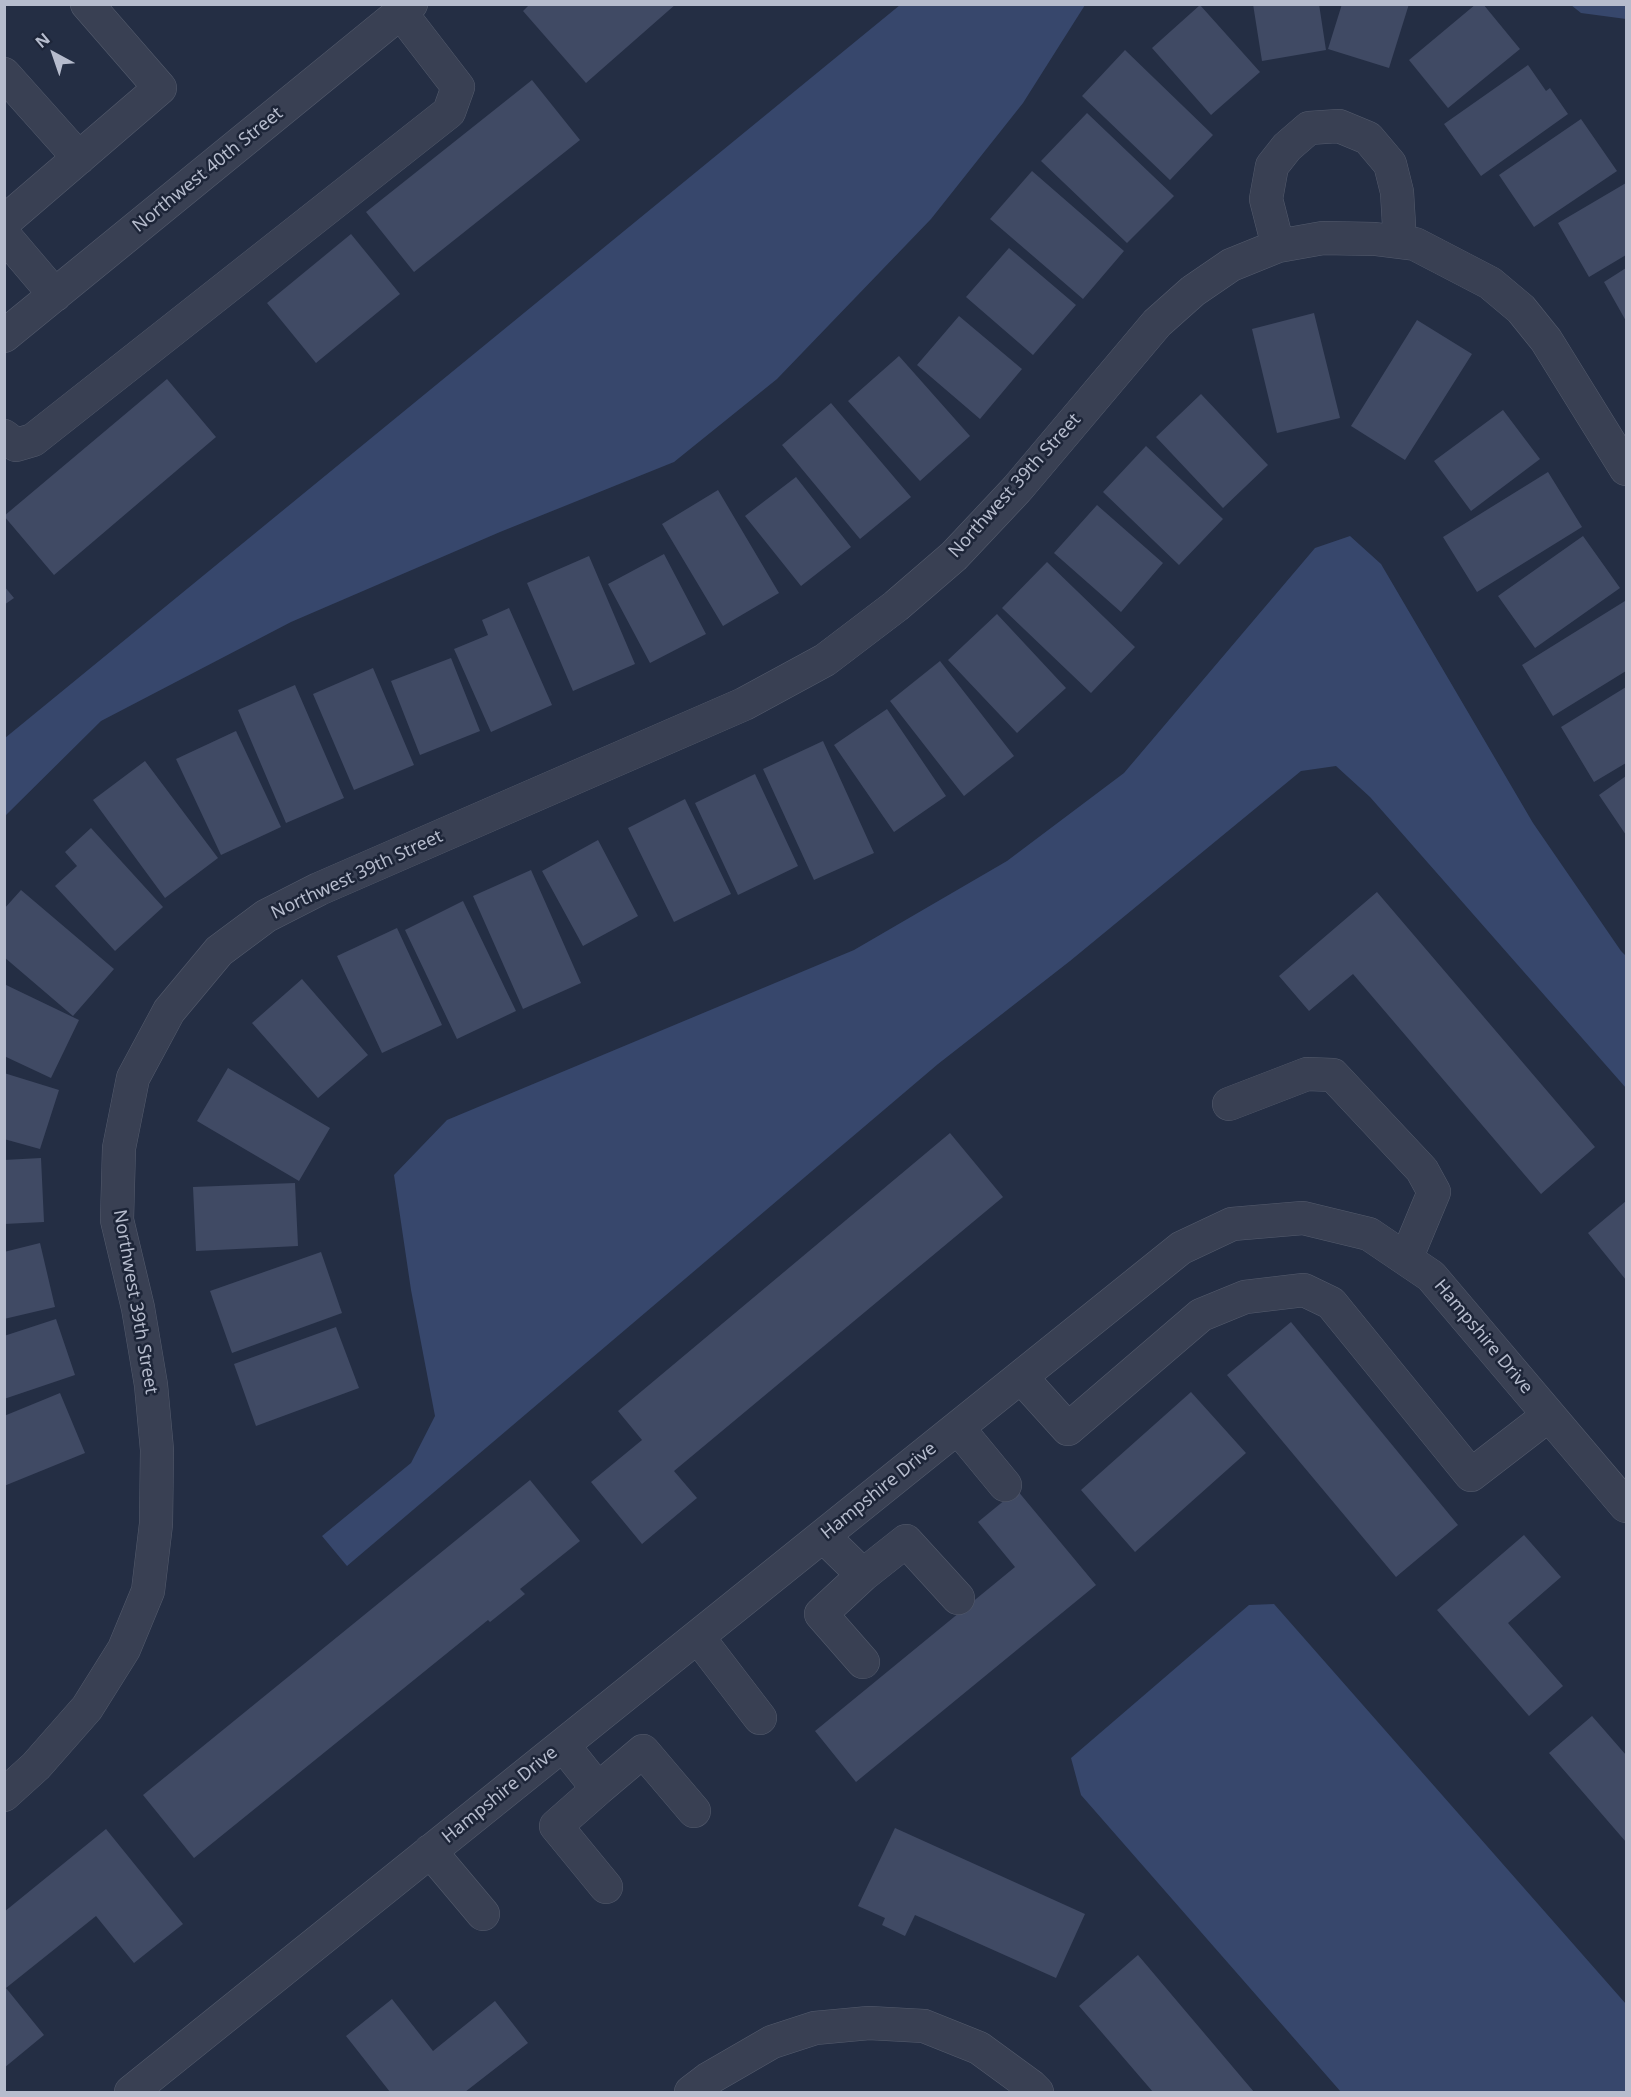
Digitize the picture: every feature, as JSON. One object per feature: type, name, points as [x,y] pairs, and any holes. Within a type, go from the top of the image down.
[{"type":"street","points":[[4,222],[160,88],[87,4]]},
{"type":"street","points":[[4,436],[16,445],[33,440],[448,112],[458,87],[406,9]]},
{"type":"street","name":"Northwest 40th Street","points":[[4,336],[406,9]]},
{"type":"street","points":[[4,74],[79,158]]},
{"type":"street","points":[[1278,246],[1266,199],[1272,166],[1287,147],[1309,128],[1340,126],[1368,138],[1390,164],[1398,192],[1400,242]]},
{"type":"street","points":[[4,235],[55,295]]},
{"type":"street","name":"Northwest 39th Street","points":[[4,1795],[36,1766],[87,1708],[124,1649],[148,1591],[156,1524],[157,1450],[151,1385],[138,1308],[117,1220],[119,1148],[133,1078],[170,1011],[219,951],[266,916],[319,889],[744,704],[825,660],[896,606],[954,556],[1017,489],[1157,323],[1193,291],[1231,266],[1278,246],[1323,238],[1375,238],[1414,244],[1490,283],[1521,309],[1557,358],[1626,469]]},
{"type":"street","points":[[1229,1104],[1307,1074],[1334,1076],[1422,1170],[1434,1192],[1406,1258]]},
{"type":"street","name":"Hampshire Drive","points":[[131,2092],[1181,1248],[1232,1224],[1303,1218],[1369,1234],[1406,1258],[1431,1276],[1626,1506]]},
{"type":"street","points":[[1021,1377],[1068,1429],[1202,1315],[1245,1297],[1304,1290],[1331,1303],[1472,1475],[1549,1415]]},
{"type":"street","points":[[958,1428],[1005,1485]]},
{"type":"street","points":[[823,1536],[863,1575]]},
{"type":"street","points":[[863,1662],[821,1614],[863,1575],[906,1541],[958,1598]]},
{"type":"street","points":[[698,1637],[760,1718]]},
{"type":"street","points":[[563,1745],[598,1789]]},
{"type":"street","points":[[606,1887],[556,1826],[598,1789],[643,1751],[694,1811]]},
{"type":"street","points":[[430,1851],[483,1914]]},
{"type":"street","points":[[691,2092],[708,2079],[772,2042],[816,2028],[869,2023],[924,2026],[979,2048],[1037,2092]]},
{"type":"water","points":[[900,5],[1085,5],[1023,103],[931,219],[777,379],[674,462],[500,532],[291,622],[101,721],[5,816],[5,738]]},
{"type":"water","points":[[1571,5],[1626,5],[1626,19],[1581,13]]},
{"type":"water","points":[[1350,536],[1381,564],[1533,823],[1626,956],[1626,1088],[1370,797],[1336,766],[1301,771],[1070,961],[938,1064],[347,1566],[322,1536],[411,1463],[435,1416],[411,1290],[394,1175],[447,1120],[854,950],[1007,861],[1124,773],[1315,548]]},
{"type":"water","points":[[1274,1604],[1626,2004],[1626,2092],[1341,2092],[1081,1795],[1071,1758],[1249,1605]]},
{"type":"building","points":[[530,4],[676,4],[586,83],[523,11]]},
{"type":"building","points":[[1253,4],[1319,4],[1326,50],[1262,61]]},
{"type":"building","points":[[1342,4],[1409,4],[1389,68],[1328,49]]},
{"type":"building","points":[[1476,4],[1483,4],[1520,49],[1448,108],[1409,60]]},
{"type":"building","points":[[1200,5],[1260,72],[1211,115],[1152,48]]},
{"type":"building","points":[[1125,50],[1213,135],[1170,180],[1082,96]]},
{"type":"building","points":[[1528,65],[1546,91],[1550,88],[1568,114],[1481,176],[1444,124]]},
{"type":"building","points":[[532,80],[580,140],[414,272],[366,212]]},
{"type":"building","points":[[1087,113],[1174,196],[1127,243],[1041,161]]},
{"type":"building","points":[[1581,119],[1617,171],[1534,227],[1499,175]]},
{"type":"building","points":[[1032,171],[1124,251],[1083,299],[990,219]]},
{"type":"building","points":[[1626,183],[1626,255],[1589,277],[1558,223]]},
{"type":"building","points":[[351,234],[400,294],[316,363],[267,303]]},
{"type":"building","points":[[1009,248],[1076,305],[1033,355],[966,297]]},
{"type":"building","points":[[1626,268],[1626,321],[1604,282]]},
{"type":"building","points":[[1314,313],[1340,418],[1277,433],[1252,329]]},
{"type":"building","points":[[959,316],[1022,369],[980,419],[917,365]]},
{"type":"building","points":[[1417,320],[1472,354],[1405,460],[1351,426]]},
{"type":"building","points":[[899,356],[970,436],[920,481],[848,401]]},
{"type":"building","points":[[167,379],[216,437],[54,575],[4,516]]},
{"type":"building","points":[[1201,394],[1268,465],[1223,508],[1156,437]]},
{"type":"building","points":[[831,403],[911,497],[860,539],[782,445]]},
{"type":"building","points":[[1503,410],[1540,459],[1471,511],[1434,461]]},
{"type":"building","points":[[1146,446],[1223,519],[1179,565],[1103,492]]},
{"type":"building","points":[[1548,472],[1582,527],[1477,592],[1443,537]]},
{"type":"building","points":[[796,477],[851,547],[801,586],[745,516]]},
{"type":"building","points":[[718,490],[779,593],[723,626],[662,524]]},
{"type":"building","points":[[1097,505],[1163,563],[1121,612],[1054,553]]},
{"type":"building","points":[[1583,536],[1620,588],[1535,648],[1498,596]]},
{"type":"building","points":[[664,554],[706,634],[650,663],[608,584]]},
{"type":"building","points":[[589,556],[635,664],[573,691],[527,583]]},
{"type":"building","points":[[1047,562],[1135,647],[1091,693],[1002,608]]},
{"type":"building","points":[[4,586],[14,598],[4,605]]},
{"type":"building","points":[[1625,601],[1626,671],[1553,716],[1522,665]]},
{"type":"building","points":[[509,608],[552,705],[491,732],[454,649],[488,635],[482,620]]},
{"type":"building","points":[[997,614],[1066,688],[1017,733],[948,660]]},
{"type":"building","points":[[451,658],[480,731],[420,755],[391,681]]},
{"type":"building","points":[[940,661],[1014,756],[964,796],[890,701]]},
{"type":"building","points":[[373,668],[414,765],[354,790],[313,694]]},
{"type":"building","points":[[295,685],[344,798],[286,823],[238,710]]},
{"type":"building","points":[[1626,687],[1626,763],[1594,782],[1561,727]]},
{"type":"building","points":[[887,709],[946,796],[894,832],[834,745]]},
{"type":"building","points":[[236,731],[281,827],[221,855],[176,759]]},
{"type":"building","points":[[823,741],[874,853],[814,880],[763,769]]},
{"type":"building","points":[[145,761],[218,858],[165,898],[93,800]]},
{"type":"building","points":[[755,774],[798,866],[738,895],[695,803]]},
{"type":"building","points":[[1626,776],[1626,835],[1599,795]]},
{"type":"building","points":[[685,799],[731,894],[674,922],[628,828]]},
{"type":"building","points":[[91,828],[163,907],[115,951],[55,886],[77,866],[65,852]]},
{"type":"building","points":[[598,840],[638,916],[583,946],[542,871]]},
{"type":"building","points":[[531,870],[581,983],[523,1009],[473,896]]},
{"type":"building","points":[[21,890],[114,969],[73,1016],[4,957],[4,909]]},
{"type":"building","points":[[1377,892],[1595,1147],[1541,1194],[1353,974],[1309,1011],[1279,976]]},
{"type":"building","points":[[463,901],[516,1011],[457,1039],[405,930]]},
{"type":"building","points":[[397,928],[442,1025],[382,1053],[337,956]]},
{"type":"building","points":[[302,979],[368,1055],[318,1098],[252,1023]]},
{"type":"building","points":[[4,984],[79,1020],[51,1078],[4,1056]]},
{"type":"building","points":[[228,1068],[330,1128],[299,1181],[197,1121]]},
{"type":"building","points":[[4,1073],[59,1090],[40,1149],[4,1139]]},
{"type":"building","points":[[950,1133],[1003,1197],[674,1471],[697,1498],[642,1544],[591,1482],[642,1440],[618,1411]]},
{"type":"building","points":[[41,1158],[44,1222],[4,1224],[4,1160]]},
{"type":"building","points":[[295,1183],[298,1246],[196,1251],[193,1187]]},
{"type":"building","points":[[1626,1201],[1626,1280],[1588,1233]]},
{"type":"building","points":[[40,1243],[55,1307],[4,1319],[4,1252]]},
{"type":"building","points":[[321,1252],[342,1313],[232,1353],[210,1291]]},
{"type":"building","points":[[56,1319],[75,1375],[4,1399],[4,1336]]},
{"type":"building","points":[[1291,1322],[1458,1525],[1396,1577],[1227,1375]]},
{"type":"building","points":[[336,1327],[359,1388],[256,1426],[234,1364]]},
{"type":"building","points":[[1191,1392],[1246,1453],[1135,1552],[1081,1490]]},
{"type":"building","points":[[60,1393],[85,1453],[4,1486],[4,1416]]},
{"type":"building","points":[[530,1480],[580,1541],[520,1589],[525,1594],[490,1622],[488,1620],[194,1858],[143,1795]]},
{"type":"building","points":[[1017,1490],[1096,1585],[856,1782],[815,1731],[1015,1567],[978,1522]]},
{"type":"building","points":[[1524,1535],[1561,1577],[1508,1623],[1563,1686],[1529,1716],[1437,1610]]},
{"type":"building","points":[[1592,1716],[1626,1755],[1626,1842],[1549,1753]]},
{"type":"building","points":[[895,1828],[1085,1914],[1056,1978],[915,1915],[905,1936],[882,1925],[885,1918],[858,1906]]},
{"type":"building","points":[[106,1829],[183,1924],[134,1963],[96,1916],[6,1988],[44,2035],[4,2068],[4,1912]]},
{"type":"building","points":[[1138,1955],[1254,2092],[1153,2092],[1079,2006]]},
{"type":"building","points":[[392,1999],[433,2051],[495,2001],[528,2043],[465,2092],[390,2092],[346,2036]]}]
